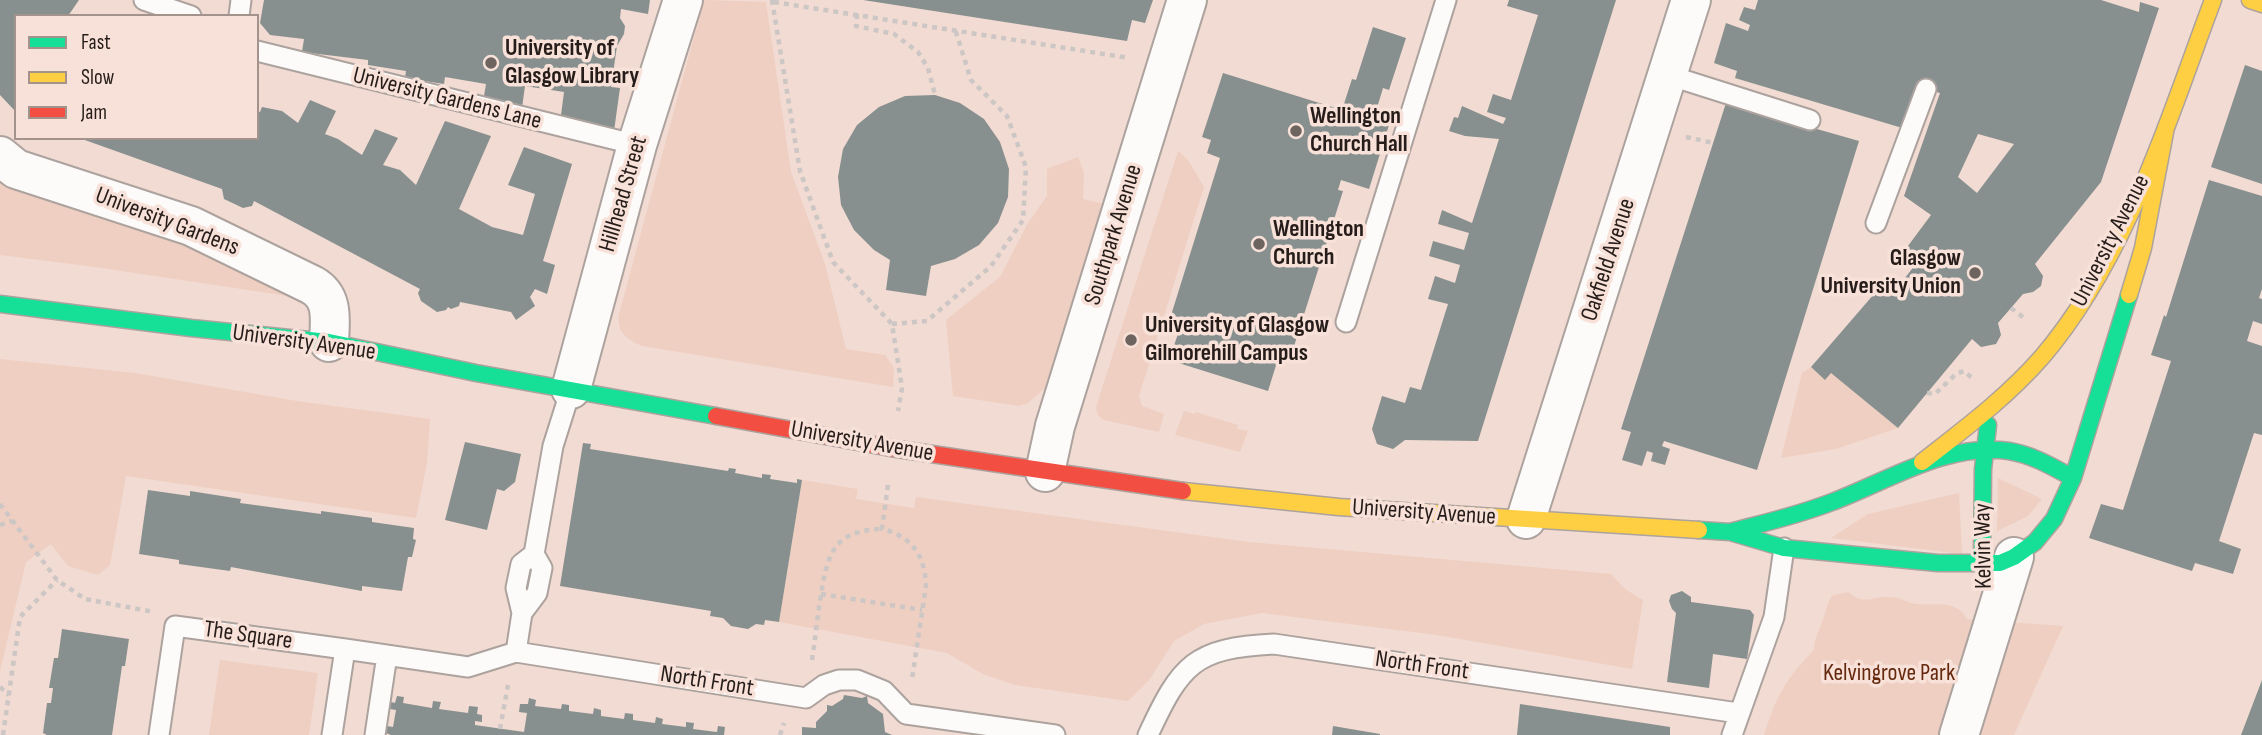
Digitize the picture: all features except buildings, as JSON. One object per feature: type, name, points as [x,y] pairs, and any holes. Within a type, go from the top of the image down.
[{"type":"street","name":"Hillhead Street","points":[[571,389],[637,145],[683,0]]},
{"type":"street","name":"Southpark Avenue","points":[[1045,472],[1055,426],[1187,0]]},
{"type":"street","name":"Oakfield Avenue","points":[[1526,519],[1690,0]]},
{"type":"street","name":"University Avenue","points":[[1922,462],[2006,396],[2038,361],[2091,288],[2166,127],[2213,0]]},
{"type":"street","points":[[2250,0],[2262,4]]},
{"type":"street","name":"University Avenue","points":[[0,304],[329,342],[476,373],[891,448],[1174,490],[1301,503],[1730,532],[1784,548],[1938,563],[1998,560],[2035,542],[2054,519],[2073,478],[2143,248],[2166,127]]},
{"type":"street","name":"University Gardens","points":[[0,156],[16,169],[191,226],[322,290],[331,314],[329,342]]},
{"type":"street","name":"Kelvin Way","points":[[1959,735],[1974,684],[1998,560],[1984,449],[1992,407]]},
{"type":"street","name":"University Avenue","points":[[1730,532],[1829,503],[1876,485],[1922,462],[1955,453],[1984,449],[2005,450],[2031,457],[2073,478]]},
{"type":"lane","points":[[144,0],[185,14]]},
{"type":"lane","points":[[1346,322],[1446,0]]},
{"type":"lane","name":"University Gardens Lane","points":[[259,51],[637,145]]},
{"type":"lane","points":[[1668,75],[1810,120]]},
{"type":"lane","points":[[1876,223],[1926,89]]},
{"type":"lane","points":[[516,652],[522,613],[516,588],[521,564],[534,554],[553,446],[571,389]]},
{"type":"lane","points":[[1732,735],[1774,617],[1784,548]]},
{"type":"lane","name":"The Square","points":[[159,735],[175,626],[345,649]]},
{"type":"lane","name":"North Front","points":[[1149,735],[1166,698],[1190,665],[1211,653],[1239,646],[1274,644],[1738,713]]},
{"type":"lane","points":[[331,735],[345,649]]},
{"type":"lane","name":"North Front","points":[[345,649],[468,667],[516,652],[806,698]]},
{"type":"lane","points":[[375,735],[387,655]]},
{"type":"lane","points":[[806,698],[824,685],[839,680],[857,680],[884,691],[906,714],[1055,735]]},
{"type":"path","points":[[883,530],[891,448],[902,388],[892,324],[833,262],[800,171],[773,1],[1149,61],[1166,67]]},
{"type":"path","points":[[857,14],[856,26],[894,34],[918,52],[929,68],[935,95]]},
{"type":"path","points":[[892,324],[927,321],[991,266],[1023,220],[1026,167],[1007,116],[971,80],[955,29]]},
{"type":"path","points":[[0,504],[57,580],[85,599],[152,610],[175,626]]},
{"type":"path","points":[[0,525],[12,521]]},
{"type":"path","points":[[780,735],[790,714],[806,698],[821,594],[830,555],[839,542],[855,533],[883,530],[906,537],[921,557],[926,586],[906,714]]},
{"type":"path","points":[[3,735],[20,617],[57,580]]},
{"type":"path","points":[[821,594],[922,610]]},
{"type":"path","points":[[500,729],[516,652]]},
{"type":"path","points":[[0,687],[9,695]]},
{"type":"shaded area","name":"University of Glasgow Gilmorehill Campus","points":[[0,0],[2250,0],[2262,4],[2262,735],[2014,735],[2062,626],[1806,735],[0,735]]},
{"type":"green space","points":[[704,0],[766,2],[791,172],[825,264],[846,349],[885,355],[894,368],[893,387],[642,346],[627,338],[621,330],[619,314]]},
{"type":"green space","points":[[1178,151],[1188,160],[1204,187],[1139,396],[1142,406],[1164,414],[1159,432],[1104,420],[1098,415],[1096,407]]},
{"type":"green space","points":[[1078,157],[1084,173],[1083,199],[1105,204],[1047,386],[1028,403],[1019,406],[953,396],[946,320],[1000,277],[1028,223],[1047,196],[1047,169]]},
{"type":"green space","points":[[0,178],[190,245],[295,297],[0,255]]},
{"type":"green space","points":[[0,359],[135,373],[297,401],[430,419],[427,463],[416,518],[126,476],[110,565],[98,575],[68,566],[51,544],[26,562],[0,671]]},
{"type":"green space","points":[[1811,367],[1825,379],[1831,373],[1898,428],[1836,449],[1781,458],[1802,373]]},
{"type":"green space","points":[[1184,411],[1238,425],[1237,429],[1248,431],[1240,452],[1175,435]]},
{"type":"green space","points":[[1998,478],[2042,499],[2028,516],[1997,531]]},
{"type":"green space","points":[[802,480],[858,489],[856,499],[914,508],[916,497],[1249,542],[1611,574],[1625,589],[1643,600],[1632,669],[1437,635],[1262,613],[1204,624],[1174,641],[1150,679],[1128,701],[1015,685],[983,674],[947,653],[779,622]]},
{"type":"green space","points":[[1959,493],[1962,554],[1831,538],[1868,514]]},
{"type":"green space","name":"Kelvingrove Park","points":[[1848,592],[1859,599],[1894,597],[1917,604],[1951,606],[1957,608],[1967,619],[2063,626],[2014,735],[1764,735],[1783,689],[1814,650],[1829,600],[1833,595]]},
{"type":"green space","points":[[220,660],[318,673],[309,735],[209,735]]},
{"type":"traffic: fast","points":[[1699,530],[1730,532],[1784,548],[1938,563],[2000,563],[2014,557],[2035,542],[2054,519],[2073,478],[2129,295]]},
{"type":"traffic: fast","points":[[0,304],[329,342],[476,373],[716,416]]},
{"type":"traffic: fast","points":[[1982,563],[1983,469],[1988,425]]},
{"type":"traffic: fast","points":[[1730,532],[1820,507],[1918,465],[1963,452],[1986,450],[2018,453],[2073,478]]},
{"type":"traffic: slow","points":[[1922,462],[2014,386],[2042,357],[2072,318],[2098,277],[2142,187],[2213,0]]},
{"type":"traffic: slow","points":[[2250,0],[2262,4]]},
{"type":"traffic: slow","points":[[2129,295],[2143,248],[2166,127]]},
{"type":"traffic: slow","points":[[1183,491],[1339,507],[1699,530]]},
{"type":"traffic: jam","points":[[716,416],[891,448],[1183,491]]},
{"type":"place","name":"University of Glasgow Library","points":[[491,63]]},
{"type":"place","name":"Wellington Church Hall","points":[[1296,131]]},
{"type":"place","name":"Wellington Church","points":[[1259,244]]},
{"type":"place","name":"Glasgow University Union","points":[[1975,273]]},
{"type":"place","name":"University of Glasgow Gilmorehill Campus","points":[[1131,340]]}]
